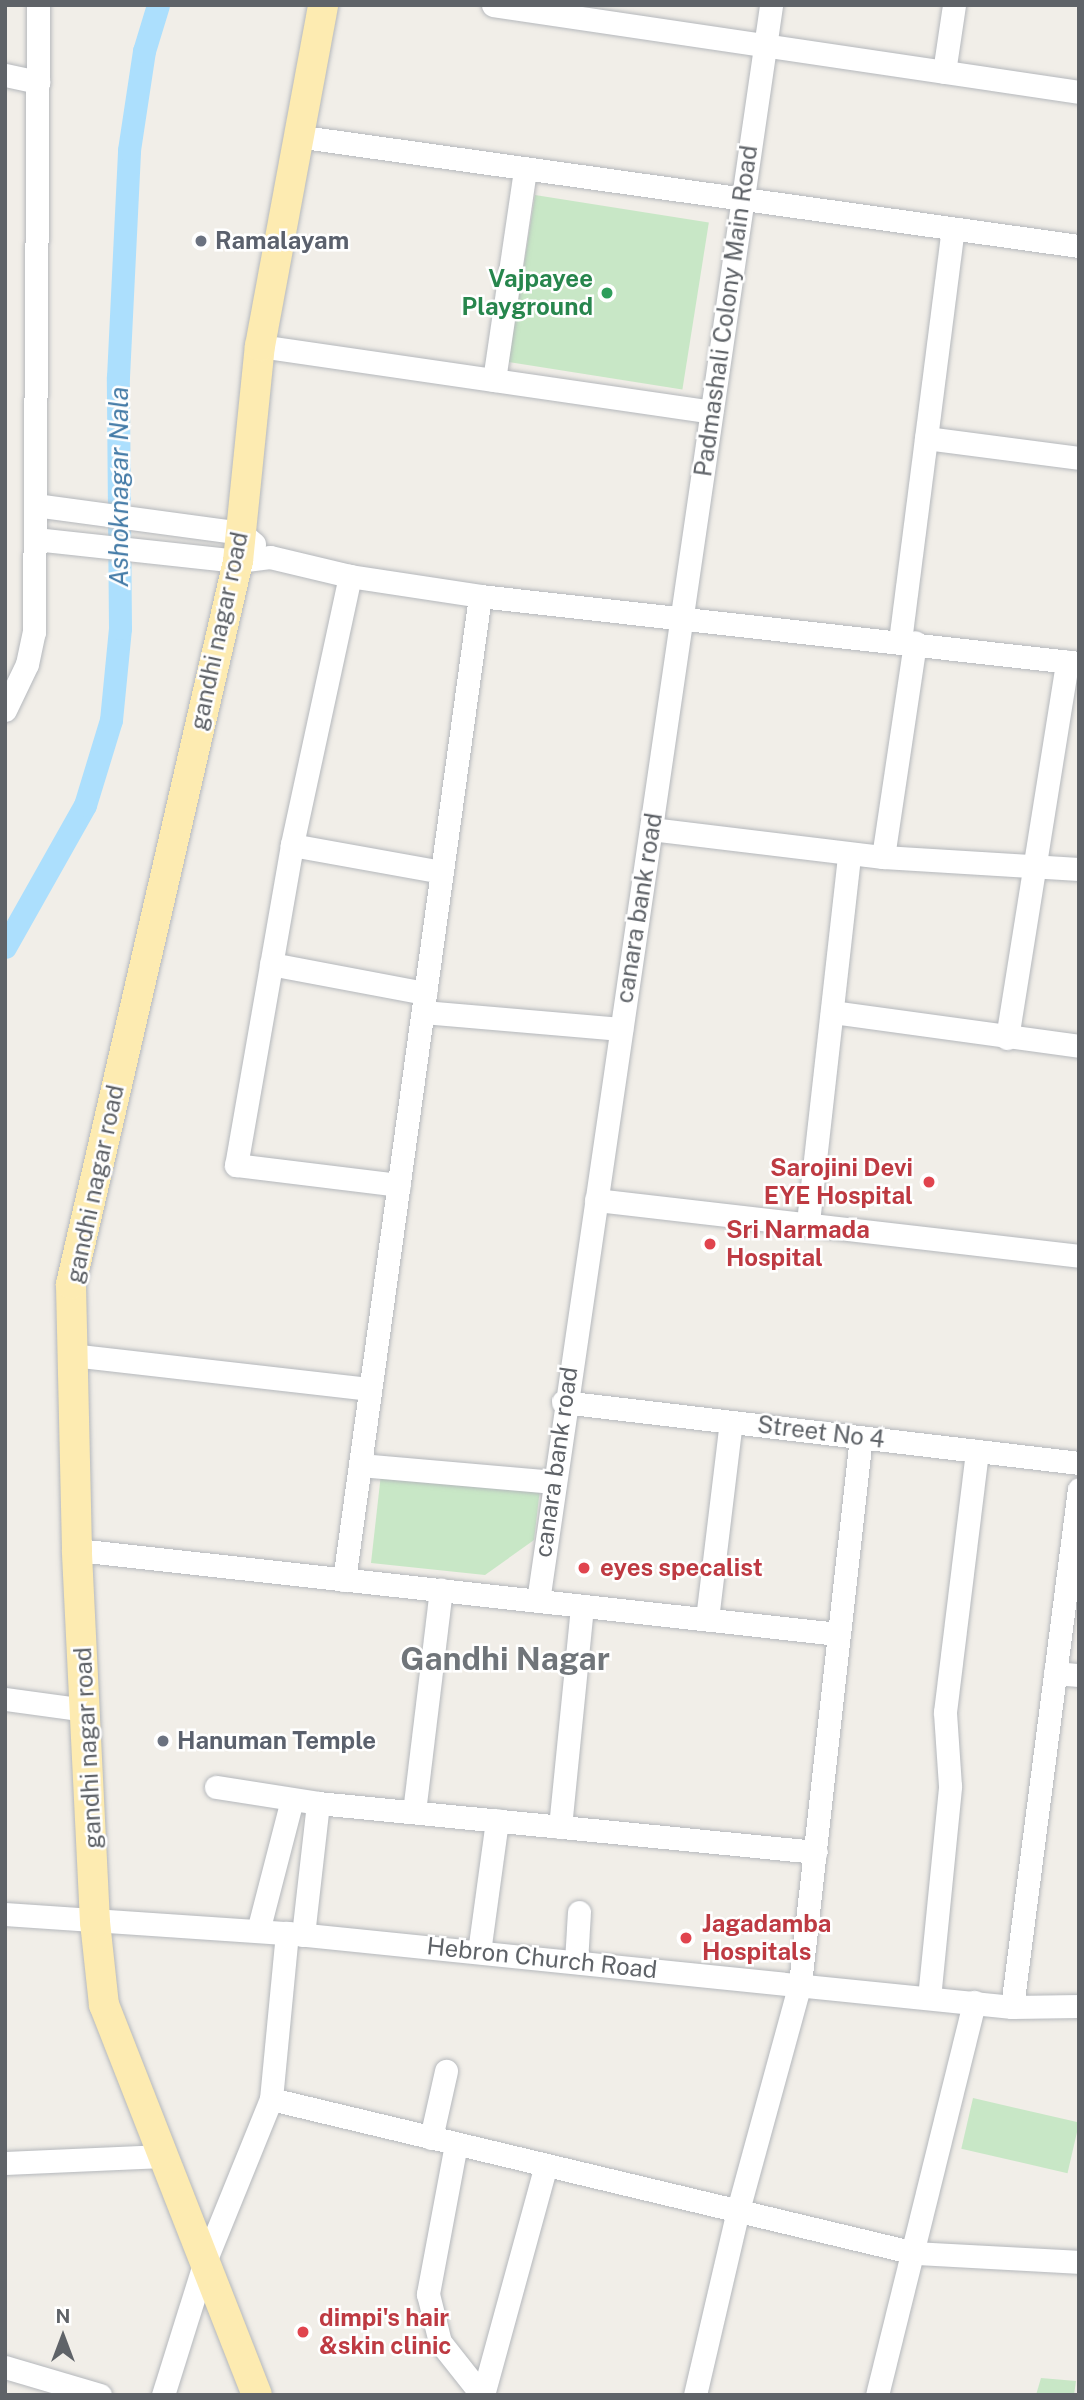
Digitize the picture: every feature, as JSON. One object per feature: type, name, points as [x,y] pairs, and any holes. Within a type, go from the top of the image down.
[{"type":"main road","name":"gandhi nagar road","points":[[257,2395],[104,2005],[95,1923],[77,1550],[71,1284],[229,546],[296,136],[323,5]]},
{"type":"street","points":[[5,710],[27,664],[34,632],[45,540],[35,505],[38,5]]},
{"type":"street","points":[[493,5],[1079,92]]},
{"type":"street","name":"Padmashali Colony Main Road","points":[[683,617],[740,201],[771,5]]},
{"type":"street","points":[[944,72],[954,5]]},
{"type":"street","points":[[5,75],[37,82]]},
{"type":"street","points":[[296,136],[740,201],[1079,246]]},
{"type":"street","points":[[494,380],[525,170]]},
{"type":"street","points":[[883,857],[926,438],[953,229]]},
{"type":"street","points":[[260,346],[711,412]]},
{"type":"street","points":[[926,438],[1079,458]]},
{"type":"street","points":[[35,505],[229,546],[350,576],[480,596],[1073,662],[1007,1038]]},
{"type":"street","points":[[45,540],[229,546]]},
{"type":"street","points":[[350,576],[292,845],[236,1164],[399,1185]]},
{"type":"street","points":[[344,1580],[480,596]]},
{"type":"street","name":"canara bank road","points":[[538,1601],[563,1402],[683,617]]},
{"type":"street","points":[[651,829],[849,854],[1035,869],[1079,869]]},
{"type":"street","points":[[292,845],[442,872]]},
{"type":"street","points":[[808,1222],[849,854]]},
{"type":"street","points":[[271,964],[424,1003],[621,1029]]},
{"type":"street","points":[[832,1012],[1079,1046]]},
{"type":"street","points":[[596,1200],[808,1222],[1079,1256]]},
{"type":"street","points":[[71,1355],[370,1389]]},
{"type":"street","name":"Street No 4","points":[[563,1402],[1079,1463]]},
{"type":"street","points":[[707,1619],[731,1422]]},
{"type":"street","points":[[695,2395],[738,2210],[800,1984],[861,1437]]},
{"type":"street","points":[[929,1998],[950,1786],[945,1712],[977,1451]]},
{"type":"street","points":[[360,1465],[554,1482]]},
{"type":"street","points":[[1012,2007],[1079,1489]]},
{"type":"street","points":[[77,1550],[838,1634]]},
{"type":"street","points":[[414,1812],[441,1590]]},
{"type":"street","points":[[560,1827],[582,1606]]},
{"type":"street","points":[[1055,1673],[1079,1675]]},
{"type":"street","points":[[5,1699],[86,1710]]},
{"type":"street","points":[[216,1787],[318,1803],[816,1852]]},
{"type":"street","points":[[258,1931],[292,1800]]},
{"type":"street","points":[[163,2395],[204,2264],[271,2099],[295,1934],[318,1803]]},
{"type":"street","points":[[479,1952],[497,1820]]},
{"type":"street","points":[[576,1962],[579,1912]]},
{"type":"street","name":"Hebron Church Road","points":[[5,1914],[95,1923],[295,1934],[1012,2007],[1079,2006]]},
{"type":"street","points":[[877,2395],[915,2253],[974,2002]]},
{"type":"street","points":[[431,2138],[446,2071]]},
{"type":"street","points":[[271,2099],[915,2253],[1079,2262]]},
{"type":"street","points":[[456,2144],[428,2294],[440,2342],[482,2395]]},
{"type":"street","points":[[5,2163],[163,2156]]},
{"type":"street","points":[[482,2395],[546,2165]]},
{"type":"street","points":[[5,2367],[100,2395]]},
{"type":"green space","name":"Vajpayee Playground","points":[[535,195],[709,223],[682,389],[509,362]]},
{"type":"green space","points":[[381,1474],[540,1489],[534,1540],[485,1575],[371,1563]]},
{"type":"green space","points":[[973,2098],[1079,2122],[1068,2173],[961,2149]]},
{"type":"green space","points":[[1041,2378],[1076,2381],[1074,2395],[1036,2395]]},
{"type":"waterway","name":"Ashoknagar Nala","points":[[5,947],[85,805],[111,720],[120,628],[118,377],[129,150],[144,51],[158,5]]},
{"type":"place","name":"Ramalayam","points":[[201,241]]},
{"type":"place","name":"Vajpayee Playground","points":[[607,293]]},
{"type":"place","name":"Sarojini Devi EYE Hospital","points":[[929,1182]]},
{"type":"place","name":"Sri Narmada Hospital","points":[[710,1244]]},
{"type":"place","name":"eyes specalist","points":[[584,1568]]},
{"type":"place","name":"Hanuman Temple","points":[[163,1741]]},
{"type":"place","name":"Jagadamba Hospitals","points":[[686,1938]]},
{"type":"place","name":"dimpi's hair &skin clinic","points":[[303,2332]]},
{"type":"district","name":"Gandhi Nagar","points":[[505,1659]]}]
